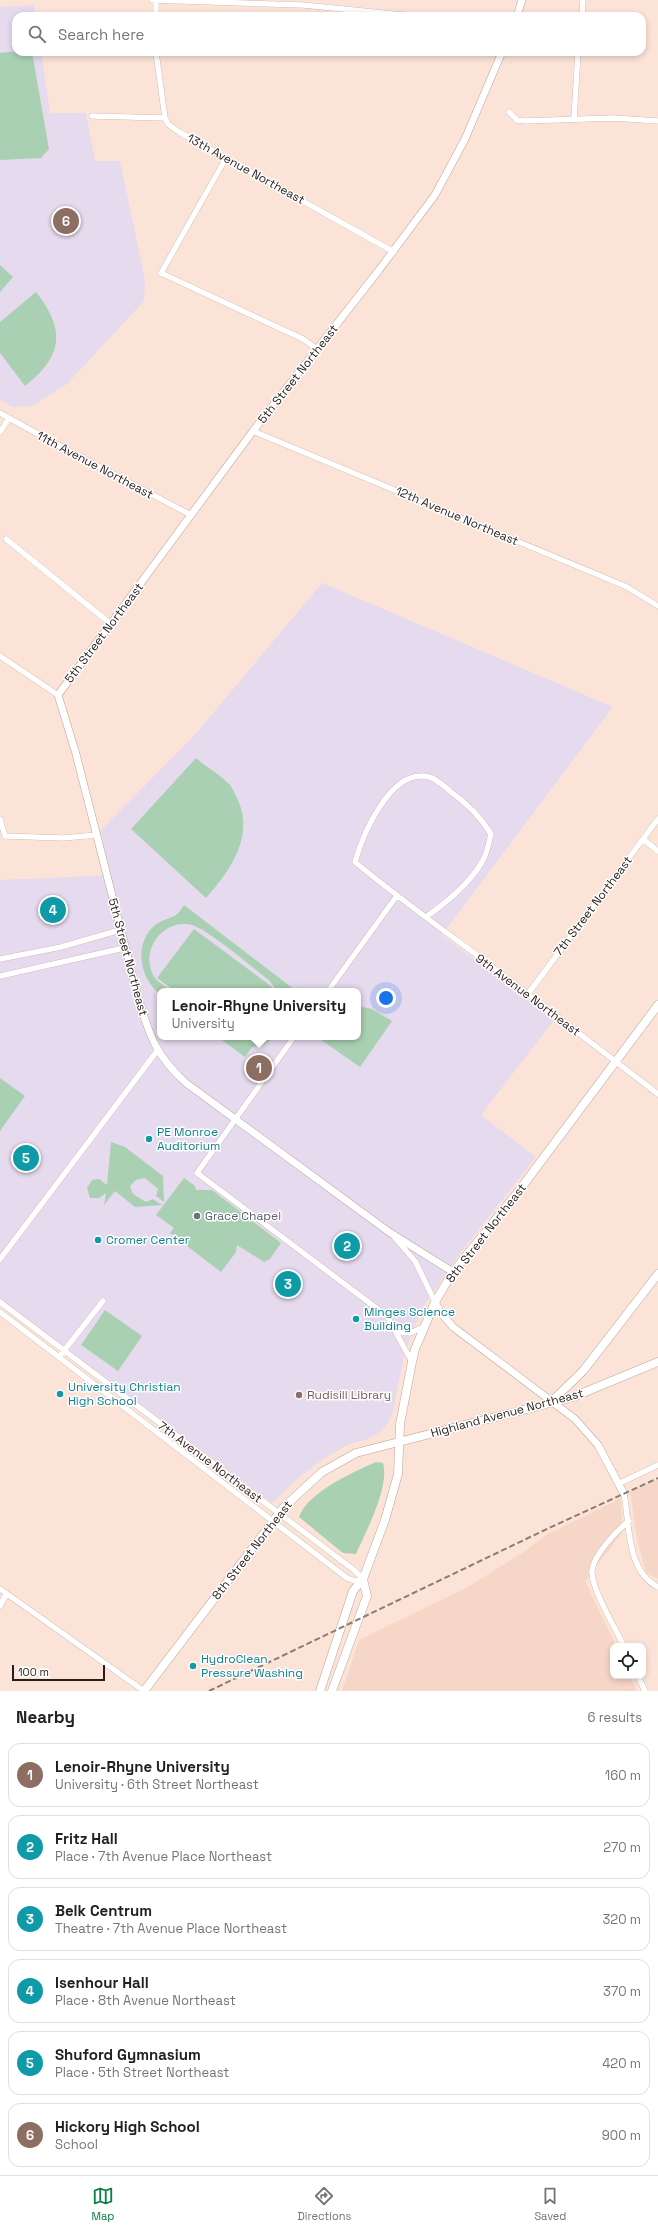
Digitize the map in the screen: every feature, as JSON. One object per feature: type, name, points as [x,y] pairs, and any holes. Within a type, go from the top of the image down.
[{"type":"main road","name":"8th Street Northeast","points":[[144,1691],[279,1514],[303,1488],[337,1462],[356,1453],[400,1440],[400,1424],[412,1362],[424,1327],[435,1302],[453,1272],[518,1192],[658,1005]]},
{"type":"main road","points":[[552,1402],[583,1371],[658,1274]]},
{"type":"main road","name":"Highland Avenue Northeast","points":[[400,1440],[439,1432],[573,1397],[658,1362]]},
{"type":"main road","points":[[320,1691],[352,1591],[363,1579],[385,1520],[398,1474],[400,1440]]},
{"type":"main road","points":[[332,1691],[367,1596],[363,1579]]},
{"type":"street","points":[[152,0],[303,5],[373,12]]},
{"type":"street","points":[[156,0],[156,12]]},
{"type":"street","points":[[518,12],[522,0]]},
{"type":"street","points":[[582,12],[583,0]]},
{"type":"street","points":[[92,116],[165,118],[157,56]]},
{"type":"street","name":"5th Street Northeast","points":[[453,1272],[389,1232],[186,1083],[167,1065],[157,1051],[146,1022],[124,948],[97,835],[58,695],[254,431],[394,252],[435,195],[452,166],[500,56]]},
{"type":"street","points":[[574,120],[578,56]]},
{"type":"street","points":[[509,112],[517,120],[522,121],[613,118],[658,121]]},
{"type":"street","name":"13th Avenue Northeast","points":[[165,118],[168,124],[179,132],[394,252]]},
{"type":"street","points":[[226,158],[161,273],[303,339],[317,349]]},
{"type":"street","name":"11th Avenue Northeast","points":[[0,413],[192,515]]},
{"type":"street","points":[[0,432],[8,418]]},
{"type":"street","name":"12th Avenue Northeast","points":[[254,431],[627,587],[658,606]]},
{"type":"street","points":[[6,539],[111,624]]},
{"type":"street","points":[[0,656],[58,695]]},
{"type":"street","points":[[330,988],[396,897],[355,862],[362,837],[395,786],[415,776],[429,777],[459,797],[479,814],[491,834],[484,858],[471,876],[442,906],[426,917]]},
{"type":"street","points":[[0,819],[5,836],[63,838],[97,835]]},
{"type":"street","name":"7th Street Northeast","points":[[528,994],[658,819]]},
{"type":"street","points":[[643,839],[658,851]]},
{"type":"street","name":"9th Avenue Northeast","points":[[396,897],[426,917],[658,1094]]},
{"type":"street","points":[[0,959],[61,947],[120,930]]},
{"type":"street","points":[[0,976],[124,948]]},
{"type":"street","points":[[292,1040],[197,1173],[294,1248],[379,1310],[388,1318],[397,1332],[412,1362]]},
{"type":"street","points":[[0,1259],[157,1051]]},
{"type":"street","points":[[389,1232],[405,1248],[414,1261],[441,1313],[453,1327],[552,1402],[587,1431],[609,1462],[620,1483],[624,1494],[638,1568],[647,1580],[658,1587]]},
{"type":"street","points":[[59,1357],[102,1301]]},
{"type":"street","name":"7th Avenue Northeast","points":[[0,1302],[363,1579]]},
{"type":"street","name":"7th Avenue Northeast","points":[[0,1312],[347,1578],[355,1581],[363,1579]]},
{"type":"street","points":[[397,1332],[410,1333],[424,1327]]},
{"type":"street","points":[[620,1483],[658,1465]]},
{"type":"street","points":[[623,1643],[596,1587],[592,1569],[594,1562],[616,1532],[629,1521]]},
{"type":"street","points":[[0,1589],[144,1691]]},
{"type":"street","points":[[0,1606],[6,1594]]},
{"type":"street","points":[[639,1679],[645,1691]]},
{"type":"shaded area","points":[[34,5],[35,12],[12,12],[12,56],[42,56],[50,113],[86,113],[95,161],[120,161],[145,280],[144,301],[67,384],[32,406],[13,407],[0,400],[0,7]]},
{"type":"shaded area","points":[[322,583],[613,707],[442,935],[554,1020],[481,1115],[536,1157],[455,1260],[427,1301],[414,1327],[404,1356],[393,1411],[389,1422],[381,1431],[368,1439],[349,1444],[325,1458],[298,1478],[272,1503],[0,1299],[0,880],[111,874],[100,831],[193,737]]},
{"type":"shaded area","points":[[658,1479],[658,1579],[646,1573],[637,1538],[630,1491]]},
{"type":"shaded area","points":[[621,1498],[622,1533],[585,1581],[615,1643],[610,1643],[610,1679],[631,1679],[637,1691],[342,1691],[359,1640],[468,1587],[525,1551],[546,1535]]},
{"type":"green space","points":[[12,52],[12,56],[33,56],[49,149],[41,158],[0,160],[0,53]]},
{"type":"green space","points":[[0,265],[13,277],[0,292]]},
{"type":"green space","points":[[36,292],[52,318],[56,331],[56,342],[53,353],[47,364],[38,375],[25,386],[0,353],[0,322]]},
{"type":"green space","points":[[196,758],[231,786],[241,810],[243,824],[242,838],[232,863],[224,876],[206,898],[131,829]]},
{"type":"green space","points":[[184,905],[292,988],[275,988],[269,980],[220,941],[200,928],[182,924],[172,926],[164,931],[152,946],[150,965],[153,975],[167,988],[157,988],[157,991],[147,979],[144,970],[142,951],[144,942],[148,933],[154,926],[179,912]]},
{"type":"green space","points":[[194,929],[272,987],[171,988],[157,978]]},
{"type":"green space","points":[[361,1007],[372,1009],[392,1021],[360,1067],[321,1040],[361,1040]]},
{"type":"green space","points":[[222,1040],[270,1040],[263,1045],[252,1047],[245,1057]]},
{"type":"green space","points":[[0,1078],[25,1096],[0,1131]]},
{"type":"green space","points":[[111,1142],[125,1147],[163,1176],[164,1202],[156,1196],[158,1189],[145,1178],[136,1180],[130,1186],[133,1194],[146,1202],[153,1199],[162,1205],[135,1207],[115,1191],[104,1205],[106,1193],[99,1198],[90,1198],[87,1188],[92,1180],[99,1179],[107,1185]]},
{"type":"green space","points":[[184,1178],[195,1186],[196,1190],[212,1190],[281,1243],[270,1259],[264,1262],[237,1245],[236,1252],[221,1272],[170,1233],[174,1228],[156,1215]]},
{"type":"green space","points":[[105,1310],[142,1336],[118,1371],[81,1345]]},
{"type":"green space","points":[[376,1462],[383,1463],[384,1473],[383,1484],[376,1509],[356,1554],[343,1553],[299,1517],[304,1508],[321,1491],[344,1477]]},
{"type":"railway","points":[[209,1691],[549,1528],[658,1478]]},
{"type":"place","name":"Hickory High School","points":[[66,221]]},
{"type":"place","name":"Isenhour Hall","points":[[53,910]]},
{"type":"place","name":"Lenoir-Rhyne University","points":[[259,1068]]},
{"type":"place","name":"PE Monroe Auditorium","points":[[149,1139]]},
{"type":"place","name":"Shuford Gymnasium","points":[[26,1158]]},
{"type":"place","name":"Grace Chapel","points":[[197,1216]]},
{"type":"place","name":"Cromer Center","points":[[98,1240]]},
{"type":"place","name":"Fritz Hall","points":[[347,1246]]},
{"type":"place","name":"Belk Centrum","points":[[288,1284]]},
{"type":"place","name":"Minges Science Building","points":[[356,1319]]},
{"type":"place","name":"University Christian High School","points":[[60,1394]]},
{"type":"place","name":"Rudisill Library","points":[[299,1395]]},
{"type":"place","name":"HydroClean Pressure Washing","points":[[193,1666]]}]
